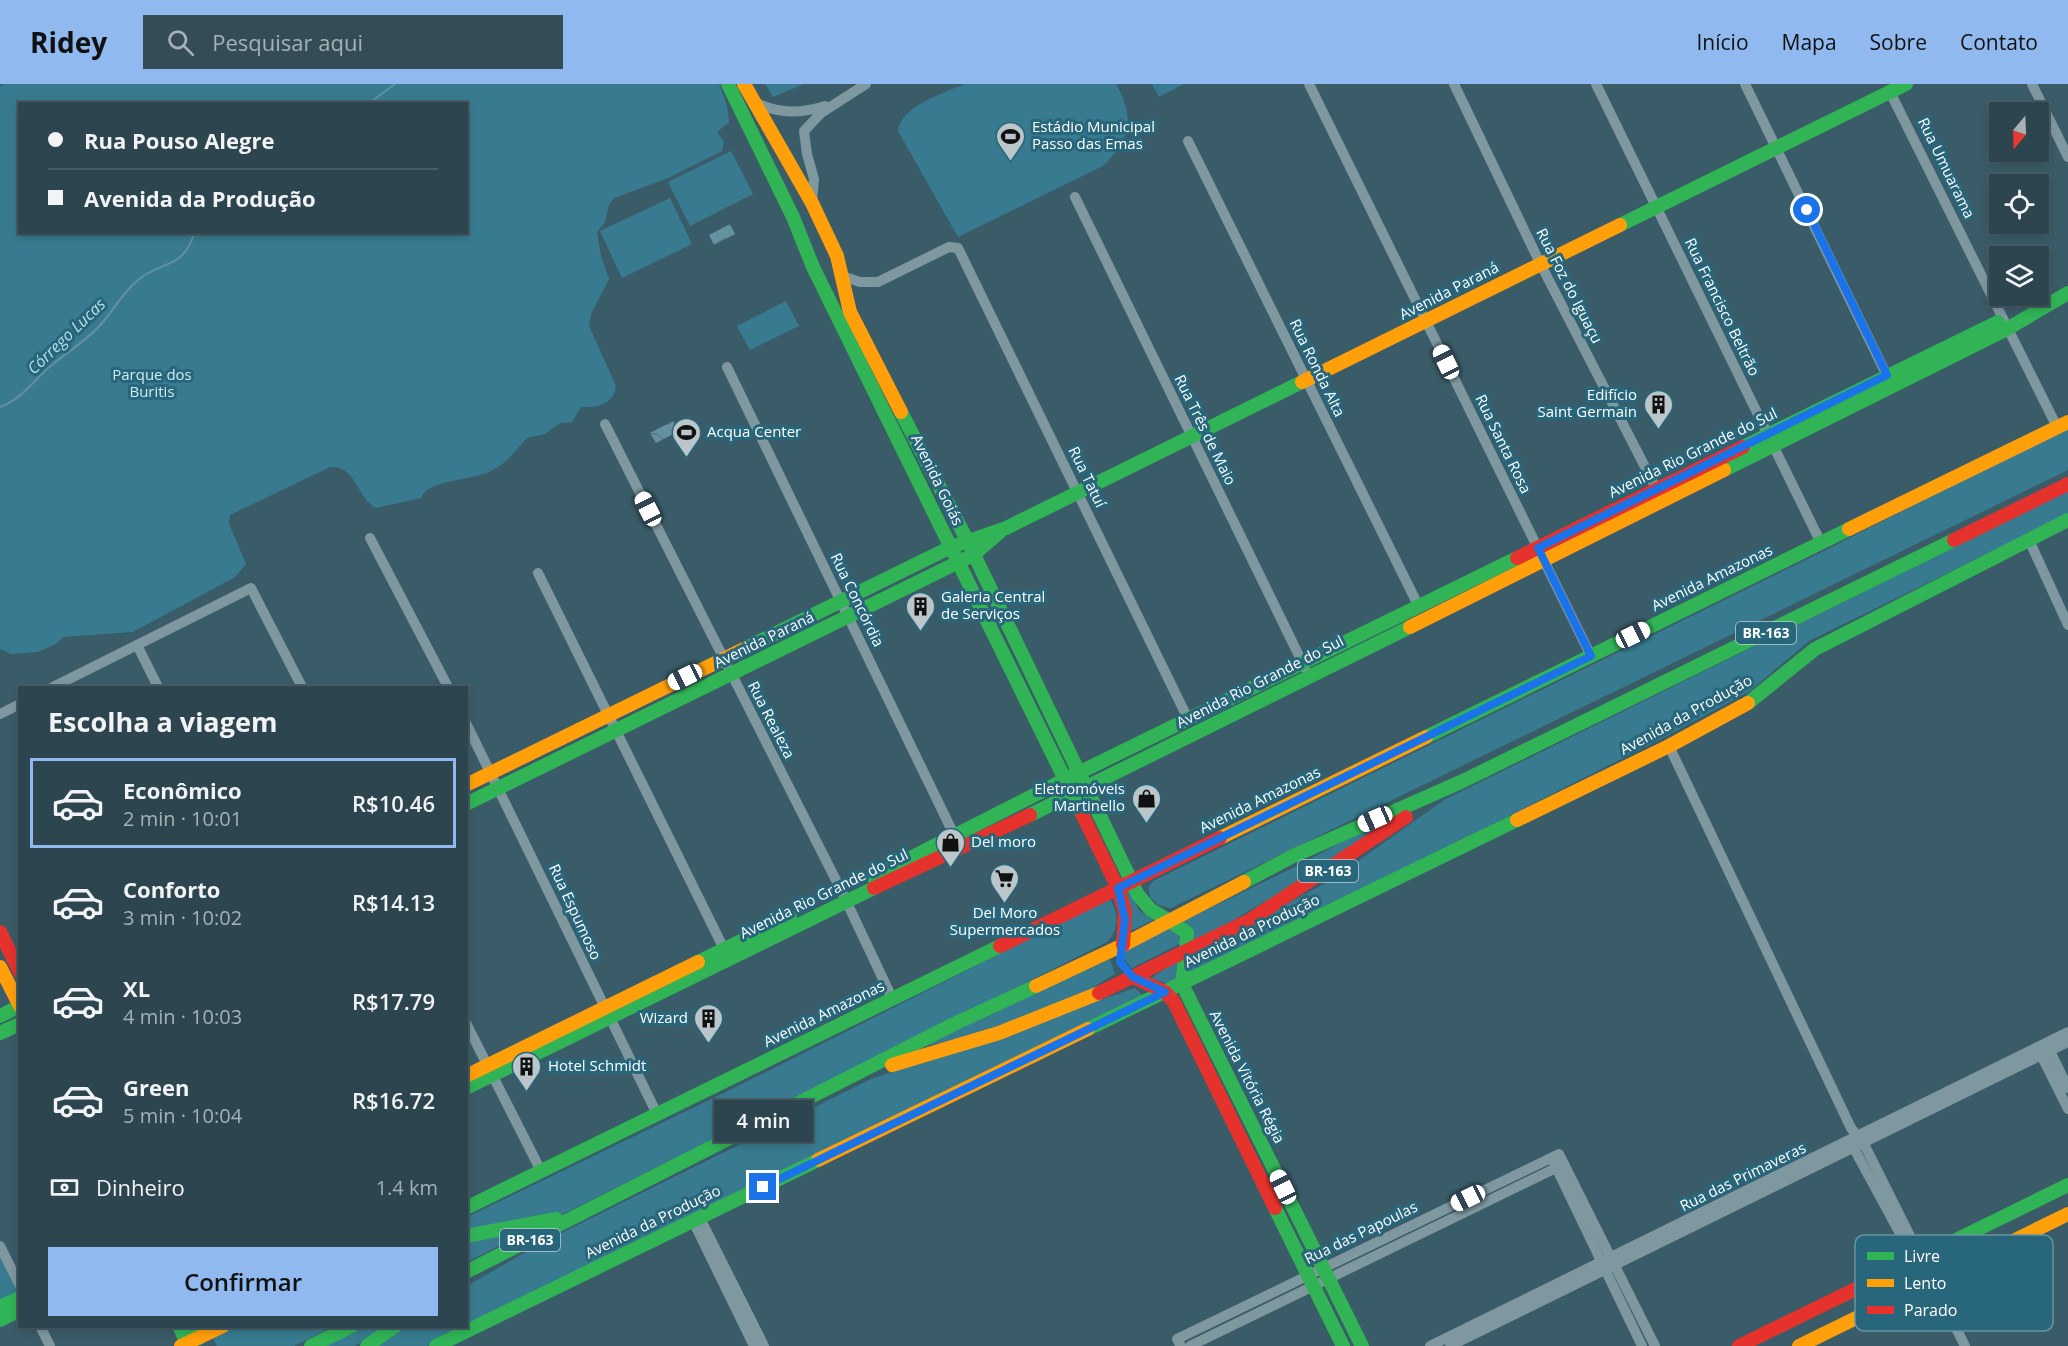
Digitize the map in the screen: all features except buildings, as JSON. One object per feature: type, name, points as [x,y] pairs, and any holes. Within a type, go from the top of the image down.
[{"type":"main road","name":"Avenida Goiás","points":[[728,84],[793,218],[819,279],[1118,888],[1125,912],[1120,962],[1133,977]]},
{"type":"main road","name":"Avenida Goiás","points":[[744,84],[752,102],[814,207],[837,256],[850,312],[967,540],[1088,787],[1131,882],[1151,910],[1187,933],[1186,952]]},
{"type":"main road","name":"Avenida Paraná","points":[[468,784],[951,547],[1006,528],[1078,493],[1540,263],[1777,149],[1888,88],[1906,84]]},
{"type":"main road","points":[[793,218],[814,207]]},
{"type":"main road","points":[[819,279],[834,280],[842,276]]},
{"type":"main road","name":"Avenida Rio Grande do Sul","points":[[958,842],[1080,772],[1189,720],[1306,670],[2066,294]]},
{"type":"main road","name":"Avenida Amazonas","points":[[468,1207],[2063,424]]},
{"type":"main road","name":"BR-163","points":[[468,1273],[576,1215],[952,1025],[1123,945],[1293,856],[1463,781],[2068,484]]},
{"type":"main road","name":"Avenida da Produção","points":[[436,1346],[1669,746],[1754,700],[1815,649],[2068,520]]},
{"type":"main road","name":"Avenida Paraná","points":[[468,803],[973,555],[1006,528]]},
{"type":"main road","name":"Avenida Rio Grande do Sul","points":[[468,1087],[489,1071],[844,897],[958,842],[1088,787],[1419,607],[1540,554]]},
{"type":"main road","name":"BR-163","points":[[846,1079],[1014,1028],[1186,952],[1251,920],[1320,877],[1382,831],[1463,781]]},
{"type":"main road","name":"Avenida Rio Grande do Sul","points":[[606,1013],[724,949],[844,897]]},
{"type":"main road","points":[[0,932],[18,968]]},
{"type":"main road","points":[[1182,984],[1186,952]]},
{"type":"main road","points":[[0,967],[18,1004]]},
{"type":"main road","points":[[1133,977],[1165,992]]},
{"type":"main road","name":"Avenida Vitória Régia","points":[[1182,984],[1362,1346]]},
{"type":"main road","name":"Avenida Vitória Régia","points":[[1165,992],[1185,1024],[1343,1346]]},
{"type":"main road","points":[[0,1016],[18,1007]]},
{"type":"main road","points":[[0,1033],[18,1025]]},
{"type":"main road","name":"Avenida Rio Grande do Sul","points":[[468,1076],[489,1071]]},
{"type":"main road","points":[[1965,1235],[2068,1185]]},
{"type":"main road","points":[[2025,1235],[2068,1214]]},
{"type":"main road","points":[[468,1236],[576,1215]]},
{"type":"main road","points":[[1739,1346],[1855,1289]]},
{"type":"main road","points":[[0,1308],[18,1299]]},
{"type":"main road","points":[[0,1320],[18,1311]]},
{"type":"main road","points":[[1799,1346],[1855,1318]]},
{"type":"main road","points":[[181,1328],[192,1341],[219,1328]]},
{"type":"main road","points":[[311,1346],[348,1328]]},
{"type":"main road","points":[[366,1346],[392,1328]]},
{"type":"street","points":[[814,207],[814,179],[804,131],[812,121],[834,103],[866,84]]},
{"type":"street","name":"Rua Santa Rosa","points":[[1309,84],[1591,656]]},
{"type":"street","name":"Rua Foz do Iguaçu","points":[[1454,84],[1540,263],[1660,495]]},
{"type":"street","name":"Rua Francisco Beltrão","points":[[1596,84],[1821,543]]},
{"type":"street","points":[[1745,84],[1889,380]]},
{"type":"street","points":[[2032,84],[2068,157]]},
{"type":"street","name":"Rua Umuarama","points":[[1888,88],[2005,324],[2063,424]]},
{"type":"street","points":[[752,102],[788,113],[801,113],[834,103]]},
{"type":"street","name":"Rua Ronda Alta","points":[[1188,141],[1419,607]]},
{"type":"street","name":"Rua Três de Maio","points":[[1075,197],[1306,670]]},
{"type":"street","name":"Rua Tatuí","points":[[842,276],[860,282],[878,282],[949,247],[958,248],[1189,720]]},
{"type":"street","name":"Rua Concórdia","points":[[727,367],[958,842]]},
{"type":"street","name":"Rua Realeza","points":[[605,424],[844,897],[892,998]]},
{"type":"street","points":[[370,538],[447,686]]},
{"type":"street","points":[[2029,540],[2068,625]]},
{"type":"street","points":[[538,573],[724,949]]},
{"type":"street","points":[[55,686],[251,588],[301,686]]},
{"type":"street","points":[[137,645],[158,686]]},
{"type":"street","points":[[0,714],[18,705]]},
{"type":"street","name":"Rua Espumoso","points":[[468,727],[657,1114]]},
{"type":"street","points":[[1669,746],[1857,1143],[1906,1235]]},
{"type":"street","points":[[468,1027],[541,1171]]},
{"type":"street","name":"Rua das Primaveras","points":[[2044,1050],[2068,1032]]},
{"type":"street","name":"Rua das Primaveras","points":[[1450,1346],[1608,1265],[2044,1050],[2068,1042]]},
{"type":"street","points":[[2044,1050],[2068,1088]]},
{"type":"street","points":[[2044,1050],[2068,1109]]},
{"type":"street","name":"Rua das Papoulas","points":[[1179,1343],[1557,1161],[1608,1265]]},
{"type":"street","points":[[697,1219],[754,1346]]},
{"type":"street","points":[[697,1219],[764,1346]]},
{"type":"street","points":[[0,1246],[18,1282]]},
{"type":"street","points":[[1608,1265],[1642,1346]]},
{"type":"street","points":[[1608,1265],[1654,1346]]},
{"type":"street","name":"Rua das Primaveras","points":[[1430,1346],[1608,1265]]},
{"type":"street","name":"Rua das Papoulas","points":[[1190,1346],[1311,1280]]},
{"type":"street","points":[[41,1328],[50,1346]]},
{"type":"street","points":[[1950,1331],[1957,1346]]},
{"type":"street","points":[[1957,1331],[1965,1346]]},
{"type":"green space","name":"Parque dos Buritis","points":[[4,84],[719,84],[727,105],[729,122],[717,132],[724,142],[722,151],[666,179],[614,198],[609,205],[605,222],[597,232],[601,256],[609,279],[591,314],[589,326],[616,386],[608,401],[598,406],[581,407],[572,422],[560,423],[545,434],[527,438],[507,460],[493,470],[432,487],[421,498],[376,508],[364,497],[351,476],[339,468],[330,467],[230,515],[229,524],[246,564],[235,577],[133,632],[64,637],[54,645],[38,652],[11,654],[0,649],[0,86]]},
{"type":"green space","points":[[765,84],[804,84],[773,97]]},
{"type":"green space","name":"Estádio Municipal Passo das Emas","points":[[964,84],[1116,84],[1126,107],[1127,128],[1120,147],[1103,166],[958,237],[898,131],[901,122],[915,107]]},
{"type":"green space","points":[[1152,84],[1184,84],[1159,97]]},
{"type":"green space","points":[[731,151],[753,194],[690,226],[668,182]]},
{"type":"green space","points":[[670,198],[692,244],[622,278],[600,231]]},
{"type":"green space","points":[[786,301],[799,326],[750,350],[737,326]]},
{"type":"green space","points":[[2068,426],[2068,470],[1171,908],[1158,905],[1150,897],[1149,887],[1153,881],[1828,549]]},
{"type":"green space","points":[[2068,491],[2068,514],[1809,641],[1750,691],[1661,739],[1191,976],[1191,954],[1330,881],[1444,800]]},
{"type":"green space","points":[[1395,813],[1350,852],[1192,944],[1181,922],[1303,863]]},
{"type":"green space","points":[[1129,890],[1139,910],[1154,920],[1130,931],[1122,893]]},
{"type":"green space","points":[[1109,899],[1113,904],[1116,921],[1114,933],[1107,942],[468,1262],[468,1217],[732,1089]]},
{"type":"green space","points":[[1169,925],[1183,942],[1132,968],[1122,957],[1125,950]]},
{"type":"green space","points":[[1182,958],[1175,980],[1168,984],[1151,978]]},
{"type":"green space","points":[[1110,959],[1115,974],[1085,992],[998,1029],[914,1049]]},
{"type":"green space","points":[[1135,988],[1142,995],[468,1326],[468,1285],[541,1243],[871,1079]]},
{"type":"green space","points":[[0,1257],[18,1293],[0,1303]]},
{"type":"green space","points":[[233,1328],[331,1328],[294,1346],[217,1346],[213,1338]]},
{"type":"green space","points":[[359,1328],[382,1328],[355,1346],[326,1346]]},
{"type":"green space","points":[[404,1328],[464,1328],[427,1346],[378,1346]]},
{"type":"water","points":[[730,224],[735,234],[714,245],[709,235]]},
{"type":"water","points":[[673,421],[679,431],[656,443],[650,433]]},
{"type":"waterway","name":"Córrego Lucas","points":[[371,102],[395,84]]},
{"type":"waterway","name":"Córrego Lucas","points":[[0,407],[23,393],[47,369],[92,334],[138,280],[178,259],[190,244],[194,234]]},
{"type":"traffic: fast","points":[[728,84],[793,217],[813,267],[1082,814]]},
{"type":"traffic: fast","points":[[1620,225],[1906,84]]},
{"type":"traffic: fast","points":[[1724,470],[2007,329],[2068,293]]},
{"type":"traffic: fast","points":[[1743,447],[1998,322]]},
{"type":"traffic: fast","points":[[746,648],[951,547],[1006,528],[1302,382]]},
{"type":"traffic: fast","points":[[901,412],[967,540],[1138,895],[1151,910],[1170,921]]},
{"type":"traffic: fast","points":[[1748,703],[1815,649],[2068,520]]},
{"type":"traffic: fast","points":[[1426,737],[1849,529]]},
{"type":"traffic: fast","points":[[468,803],[973,555],[1000,532]]},
{"type":"traffic: fast","points":[[1244,882],[1293,856],[1463,781],[1954,540]]},
{"type":"traffic: fast","points":[[873,877],[1066,779],[1517,558]]},
{"type":"traffic: fast","points":[[1030,815],[1410,627]]},
{"type":"traffic: fast","points":[[1088,1029],[1517,820]]},
{"type":"traffic: fast","points":[[468,1087],[874,888]]},
{"type":"traffic: fast","points":[[698,962],[790,917]]},
{"type":"traffic: fast","points":[[1170,921],[1187,933],[1186,952]]},
{"type":"traffic: fast","points":[[468,1207],[1000,946]]},
{"type":"traffic: fast","points":[[1186,952],[1182,984],[1362,1346]]},
{"type":"traffic: fast","points":[[468,1271],[952,1025],[1036,986]]},
{"type":"traffic: fast","points":[[0,1016],[18,1007]]},
{"type":"traffic: fast","points":[[0,1033],[18,1025]]},
{"type":"traffic: fast","points":[[436,1346],[818,1160]]},
{"type":"traffic: fast","points":[[1966,1235],[2068,1185]]},
{"type":"traffic: fast","points":[[1275,1208],[1343,1346]]},
{"type":"traffic: fast","points":[[468,1236],[556,1219]]},
{"type":"traffic: fast","points":[[0,1307],[18,1299]]},
{"type":"traffic: fast","points":[[0,1320],[18,1311]]},
{"type":"traffic: fast","points":[[180,1328],[187,1343]]},
{"type":"traffic: fast","points":[[194,1328],[199,1338]]},
{"type":"traffic: fast","points":[[311,1346],[348,1328]]},
{"type":"traffic: fast","points":[[367,1346],[392,1328]]},
{"type":"traffic: slow","points":[[744,84],[812,203],[837,256],[850,312],[901,412]]},
{"type":"traffic: slow","points":[[1302,382],[1620,225]]},
{"type":"traffic: slow","points":[[1849,529],[2068,422]]},
{"type":"traffic: slow","points":[[1410,627],[1724,470]]},
{"type":"traffic: slow","points":[[468,784],[746,648]]},
{"type":"traffic: slow","points":[[1517,820],[1669,746],[1748,703]]},
{"type":"traffic: slow","points":[[1220,838],[1426,737]]},
{"type":"traffic: slow","points":[[1036,986],[1123,945],[1244,882]]},
{"type":"traffic: slow","points":[[468,1075],[698,962]]},
{"type":"traffic: slow","points":[[0,967],[18,1002]]},
{"type":"traffic: slow","points":[[892,1065],[999,1033],[1099,993]]},
{"type":"traffic: slow","points":[[818,1160],[1088,1029]]},
{"type":"traffic: slow","points":[[2025,1235],[2068,1214]]},
{"type":"traffic: slow","points":[[1799,1346],[1855,1319]]},
{"type":"traffic: slow","points":[[181,1346],[219,1328]]},
{"type":"traffic: jam","points":[[1517,558],[1743,447]]},
{"type":"traffic: jam","points":[[1954,540],[2068,484]]},
{"type":"traffic: jam","points":[[1082,814],[1118,888],[1125,912],[1123,945]]},
{"type":"traffic: jam","points":[[874,888],[1030,815]]},
{"type":"traffic: jam","points":[[1099,993],[1250,920],[1406,817]]},
{"type":"traffic: jam","points":[[1000,946],[1220,838]]},
{"type":"traffic: jam","points":[[0,932],[18,968]]},
{"type":"traffic: jam","points":[[1133,977],[1165,992],[1174,1002],[1275,1208]]},
{"type":"traffic: jam","points":[[1739,1346],[1855,1289]]},
{"type":"place","name":"Estádio Municipal Passo das Emas","points":[[1011,162]]},
{"type":"place","name":"Edifício Saint Germain","points":[[1658,430]]},
{"type":"place","name":"Acqua Center","points":[[686,458]]},
{"type":"place","name":"Galeria Central de Serviços","points":[[920,632]]},
{"type":"place","name":"Eletromóveis Martinello","points":[[1146,824]]},
{"type":"place","name":"Del moro","points":[[950,868]]},
{"type":"place","name":"Del Moro Supermercados","points":[[1005,904]]},
{"type":"place","name":"Wizard","points":[[709,1044]]},
{"type":"place","name":"Hotel Schmidt","points":[[527,1092]]},
{"type":"route","points":[[763,1187],[1165,992],[1133,977],[1120,962],[1119,954],[1125,934],[1125,912],[1118,888],[1591,656],[1538,548],[1887,375],[1807,210]]}]
